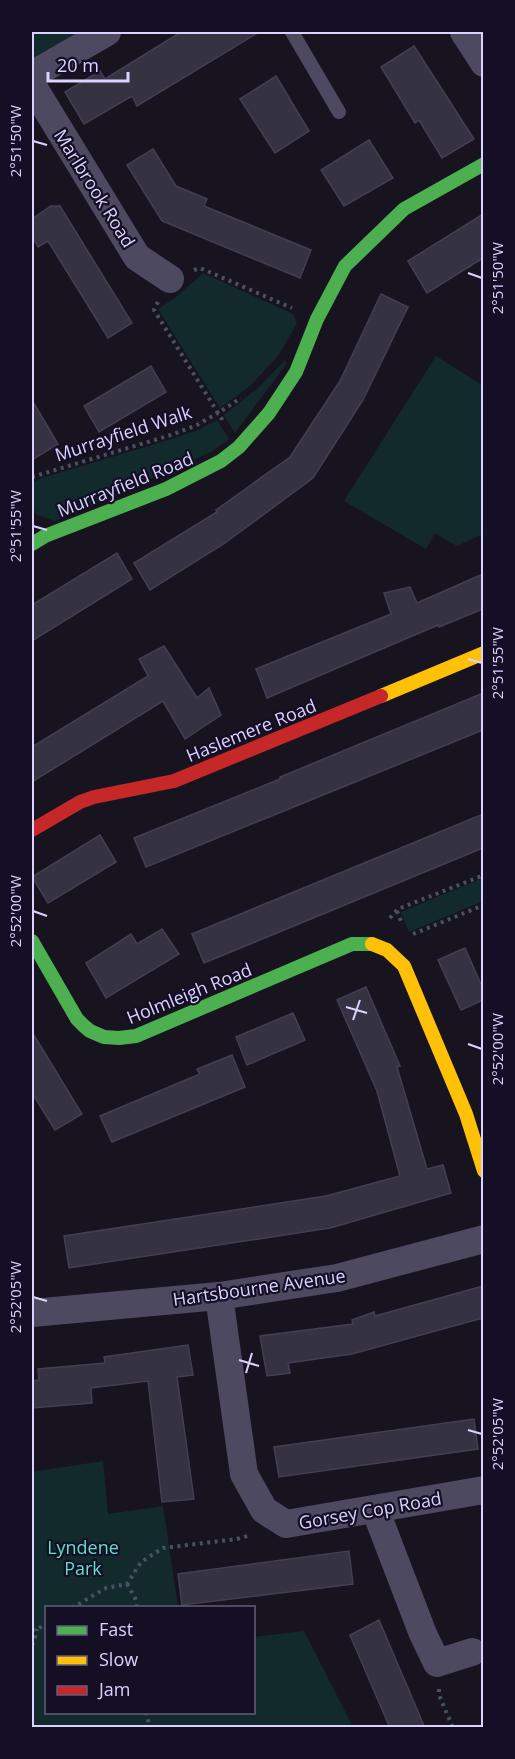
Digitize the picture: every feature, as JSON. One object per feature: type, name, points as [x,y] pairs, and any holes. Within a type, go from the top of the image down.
[{"type":"street","points":[[32,75],[107,32]]},
{"type":"street","points":[[464,32],[483,63]]},
{"type":"street","name":"Marlbrook Road","points":[[32,85],[137,257],[170,279]]},
{"type":"street","name":"Murrayfield Road","points":[[32,544],[45,536],[166,489],[221,461],[239,447],[269,413],[296,372],[317,319],[345,266],[404,209],[483,164]]},
{"type":"street","name":"Haslemere Road","points":[[32,830],[80,802],[94,797],[174,781],[483,653]]},
{"type":"street","name":"Holmleigh Road","points":[[32,941],[77,1019],[86,1029],[95,1035],[121,1039],[136,1036],[352,945],[367,943]]},
{"type":"street","points":[[367,943],[382,946],[393,953],[404,966],[466,1114],[483,1171]]},
{"type":"street","name":"Hartsbourne Avenue","points":[[32,1313],[219,1296],[337,1278],[483,1239]]},
{"type":"street","name":"Gorsey Cop Road","points":[[219,1296],[244,1474],[264,1510],[286,1524],[483,1490]]},
{"type":"street","points":[[375,1509],[423,1634],[437,1663],[472,1652]]},
{"type":"lane","points":[[292,32],[339,112]]},
{"type":"path","points":[[170,279],[200,268],[317,319]]},
{"type":"path","points":[[170,336],[218,414]]},
{"type":"path","name":"Murrayfield Walk","points":[[32,477],[171,435],[218,414],[239,447]]},
{"type":"path","points":[[367,943],[399,909],[483,875]]},
{"type":"path","points":[[393,953],[411,935],[483,905]]},
{"type":"path","points":[[75,1606],[106,1588],[127,1584],[141,1562],[164,1548],[237,1539],[286,1524]]},
{"type":"path","points":[[127,1584],[137,1606]]},
{"type":"path","points":[[32,1645],[34,1630]]},
{"type":"path","points":[[437,1663],[439,1695],[453,1728]]},
{"type":"green space","points":[[32,32],[87,32],[32,67]]},
{"type":"green space","points":[[203,273],[293,314],[297,323],[278,356],[250,386],[220,408],[158,309],[176,297]]},
{"type":"green space","points":[[436,356],[483,386],[483,534],[457,546],[435,533],[426,549],[344,501]]},
{"type":"green space","points":[[284,361],[287,363],[235,433],[224,415],[258,388]]},
{"type":"green space","points":[[217,420],[229,439],[211,452],[55,521],[37,515],[32,506],[32,483],[39,479],[178,437]]},
{"type":"green space","points":[[483,878],[483,901],[409,932],[401,912]]},
{"type":"green space","name":"Lyndene Park","points":[[103,1461],[108,1514],[163,1506],[178,1606],[45,1606],[45,1714],[255,1714],[255,1637],[304,1631],[353,1727],[32,1727],[32,1472]]},
{"type":"building","points":[[181,32],[259,32],[137,106],[132,96],[84,124],[65,92],[100,71],[105,79]]},
{"type":"building","points":[[414,46],[474,139],[442,158],[419,120],[415,123],[381,67]]},
{"type":"building","points":[[276,76],[309,131],[275,153],[240,99]]},
{"type":"building","points":[[369,140],[393,178],[344,206],[321,170]]},
{"type":"building","points":[[153,149],[176,186],[207,199],[204,206],[311,250],[300,278],[162,221],[127,165]]},
{"type":"building","points":[[51,206],[60,206],[132,323],[108,338],[48,241],[38,247],[32,236],[32,219]]},
{"type":"building","points":[[483,214],[483,258],[427,293],[408,261]]},
{"type":"building","points":[[381,294],[408,307],[363,400],[313,478],[225,543],[150,590],[134,563],[217,512],[216,510],[290,457],[340,381]]},
{"type":"building","points":[[151,366],[166,392],[99,432],[84,406]]},
{"type":"building","points":[[32,400],[58,444],[32,460]]},
{"type":"building","points":[[117,553],[132,579],[32,641],[32,605]]},
{"type":"building","points":[[483,574],[483,609],[439,627],[438,625],[267,698],[256,669],[391,614],[384,593],[410,587],[417,603]]},
{"type":"building","points":[[164,646],[197,698],[209,688],[221,715],[185,739],[163,701],[32,782],[32,747],[148,676],[139,659]]},
{"type":"building","points":[[483,693],[483,730],[146,867],[134,838]]},
{"type":"building","points":[[483,814],[483,848],[204,963],[192,934]]},
{"type":"building","points":[[100,835],[116,862],[48,903],[32,877]]},
{"type":"building","points":[[162,929],[179,954],[106,998],[86,963],[131,934],[137,944]]},
{"type":"building","points":[[465,948],[483,989],[483,1000],[461,1010],[438,960]]},
{"type":"building","points":[[366,987],[400,1066],[397,1067],[427,1169],[443,1165],[451,1193],[330,1228],[69,1268],[64,1236],[326,1196],[400,1176],[377,1091],[337,1000]]},
{"type":"building","points":[[293,1013],[305,1040],[247,1065],[236,1037]]},
{"type":"building","points":[[32,1032],[82,1114],[55,1130],[32,1093]]},
{"type":"building","points":[[232,1055],[245,1087],[112,1142],[100,1116],[200,1074],[197,1069]]},
{"type":"building","points":[[483,1286],[483,1318],[352,1354],[288,1363],[290,1373],[267,1376],[260,1336],[353,1324],[352,1320],[374,1312],[375,1316]]},
{"type":"building","points":[[188,1345],[193,1375],[177,1377],[194,1499],[162,1502],[148,1381],[91,1388],[92,1403],[32,1408],[32,1381],[39,1380],[38,1369],[105,1363],[104,1357]]},
{"type":"building","points":[[474,1419],[478,1449],[279,1477],[274,1447]]},
{"type":"building","points":[[349,1551],[353,1584],[182,1605],[178,1574]]},
{"type":"building","points":[[379,1620],[425,1728],[390,1728],[350,1635]]},
{"type":"traffic: fast","points":[[32,544],[45,536],[166,489],[221,461],[239,447],[269,413],[296,372],[317,319],[345,266],[404,209],[484,164]]},
{"type":"traffic: fast","points":[[32,941],[77,1019],[90,1031],[104,1037],[119,1038],[136,1036],[352,944],[372,944]]},
{"type":"traffic: slow","points":[[381,696],[484,653]]},
{"type":"traffic: slow","points":[[372,944],[387,950],[404,966],[466,1114],[484,1171]]},
{"type":"traffic: jam","points":[[32,830],[80,802],[94,797],[174,781],[381,696]]}]
